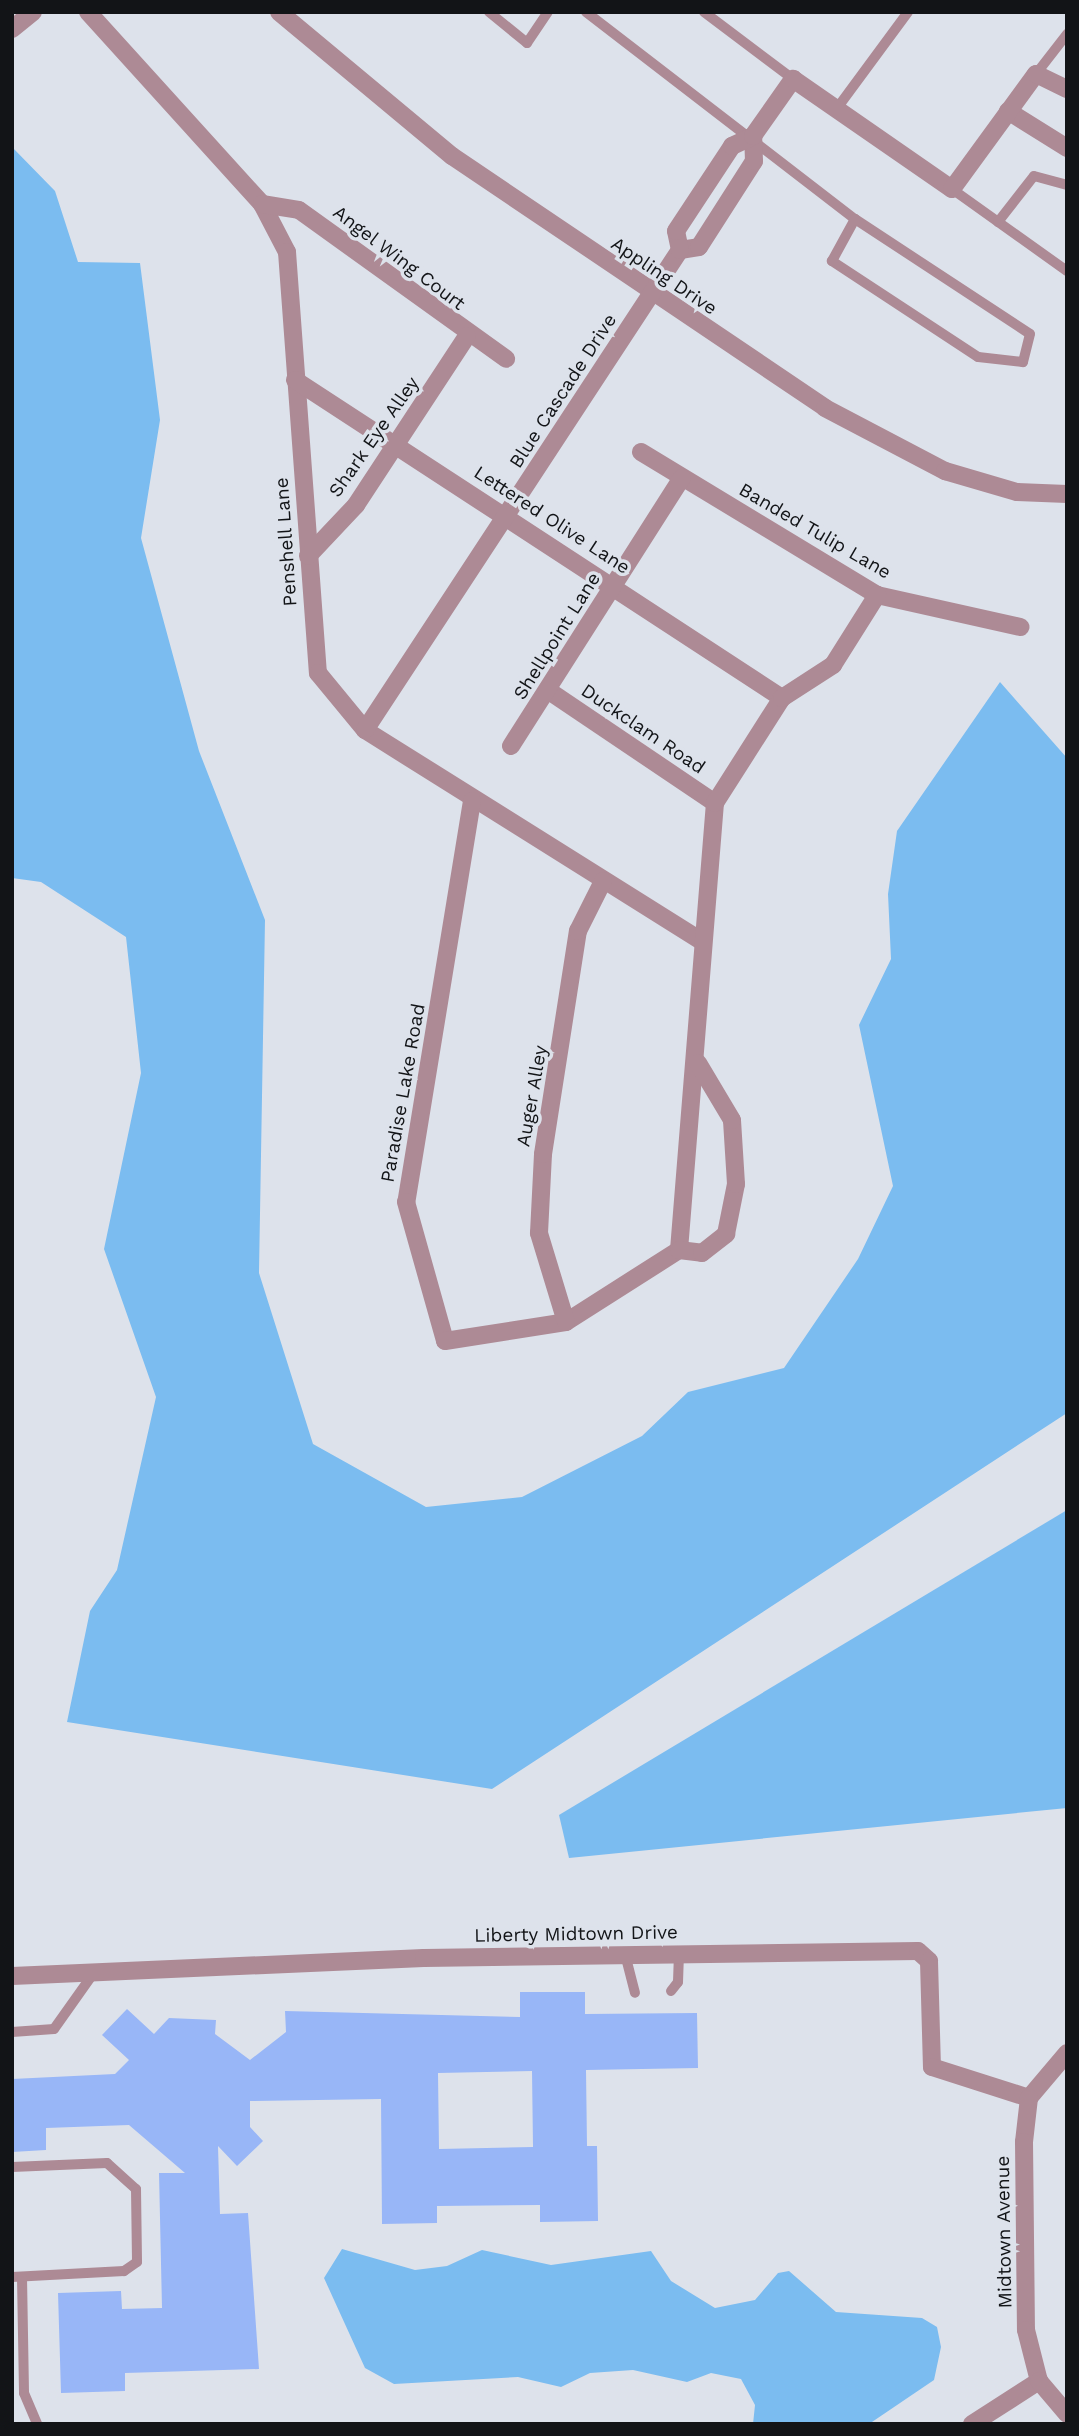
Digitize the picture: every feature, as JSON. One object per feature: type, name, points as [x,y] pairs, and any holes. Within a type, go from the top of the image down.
[{"type":"street","points":[[12,29],[33,12]]},
{"type":"street","name":"Penshell Lane","points":[[89,12],[262,204],[287,252],[318,673],[365,730],[472,801],[700,940]]},
{"type":"street","name":"Appling Drive","points":[[279,12],[452,156],[652,294],[825,408],[944,471],[1017,492],[1067,494]]},
{"type":"street","points":[[793,79],[835,111],[952,190],[1036,74],[1067,89]]},
{"type":"street","name":"Blue Cascade Drive","points":[[365,730],[680,250],[676,231],[732,146],[753,136],[793,79]]},
{"type":"street","points":[[1008,111],[1067,148]]},
{"type":"street","name":"Blue Cascade Drive","points":[[680,250],[699,247],[754,162],[753,136]]},
{"type":"street","name":"Angel Wing Court","points":[[262,204],[299,210],[467,336],[506,359]]},
{"type":"street","name":"Shark Eye Alley","points":[[308,556],[356,505],[398,446],[467,336]]},
{"type":"street","name":"Lettered Olive Lane","points":[[295,380],[507,514],[782,698]]},
{"type":"street","name":"Banded Tulip Lane","points":[[641,452],[877,595],[1020,627]]},
{"type":"street","name":"Shellpoint Lane","points":[[512,746],[682,478]]},
{"type":"street","points":[[679,1250],[698,1063],[700,940],[715,803],[782,698],[834,665],[877,595]]},
{"type":"street","name":"Duckclam Road","points":[[548,691],[715,803]]},
{"type":"street","name":"Paradise Lake Road","points":[[472,801],[406,1202],[445,1342],[566,1322],[679,1250],[702,1253],[726,1234],[736,1184],[732,1120],[698,1063]]},
{"type":"street","name":"Auger Alley","points":[[566,1322],[539,1233],[543,1154],[578,931],[603,881]]},
{"type":"street","name":"Liberty Midtown Drive","points":[[12,1976],[95,1970],[679,1952],[918,1951],[929,1961],[932,2067],[1028,2098]]},
{"type":"street","points":[[1028,2098],[1067,2053]]},
{"type":"street","name":"Midtown Avenue","points":[[1028,2098],[1026,2330],[1039,2381],[1067,2413]]},
{"type":"street","points":[[972,2424],[1039,2381]]},
{"type":"lane","points":[[489,12],[527,43],[548,12]]},
{"type":"lane","points":[[586,12],[753,136],[855,219],[1030,334],[1023,362],[978,357],[832,261],[855,219]]},
{"type":"lane","points":[[704,12],[793,79]]},
{"type":"lane","points":[[835,111],[908,12]]},
{"type":"lane","points":[[1036,74],[1067,34]]},
{"type":"lane","points":[[998,222],[1034,176],[1067,185]]},
{"type":"lane","points":[[952,190],[1067,271]]},
{"type":"lane","points":[[671,1991],[678,1982],[679,1952]]},
{"type":"lane","points":[[625,1954],[635,1993]]},
{"type":"lane","points":[[12,2032],[54,2029],[95,1970]]},
{"type":"lane","points":[[12,2167],[107,2163],[136,2189],[137,2262],[124,2271],[17,2277],[24,2393],[37,2424]]},
{"type":"water","points":[[12,147],[55,191],[78,262],[140,263],[160,420],[141,538],[199,751],[265,920],[259,1273],[313,1444],[426,1507],[522,1497],[642,1436],[688,1392],[784,1368],[858,1259],[893,1186],[859,1025],[891,959],[888,894],[897,831],[1000,682],[1067,758],[1067,1413],[492,1789],[67,1722],[90,1611],[117,1570],[156,1397],[104,1249],[141,1073],[126,937],[41,882],[12,878]]},
{"type":"water","points":[[1067,1510],[1067,1808],[569,1858],[559,1815]]},
{"type":"water","points":[[342,2249],[415,2270],[447,2266],[482,2250],[551,2265],[651,2251],[671,2281],[715,2308],[755,2300],[778,2273],[789,2271],[836,2312],[922,2318],[937,2327],[941,2347],[934,2380],[869,2424],[753,2424],[755,2405],[741,2379],[711,2373],[687,2382],[633,2370],[590,2373],[561,2387],[518,2377],[394,2384],[365,2368],[324,2278]]},
{"type":"building","points":[[520,1992],[585,1992],[585,2014],[697,2013],[698,2068],[586,2070],[587,2146],[597,2146],[598,2221],[540,2222],[540,2205],[437,2206],[437,2223],[382,2224],[381,2099],[250,2101],[250,2127],[263,2141],[237,2166],[218,2146],[220,2214],[248,2213],[259,2369],[125,2373],[125,2391],[61,2393],[58,2293],[121,2291],[122,2309],[162,2308],[159,2173],[185,2173],[129,2125],[46,2128],[46,2150],[12,2152],[12,2079],[115,2074],[129,2060],[102,2035],[127,2009],[154,2034],[169,2018],[216,2020],[215,2034],[250,2060],[286,2032],[285,2011],[520,2017]],"holes":[[[532,2071],[533,2147],[439,2149],[438,2073]]]}]
